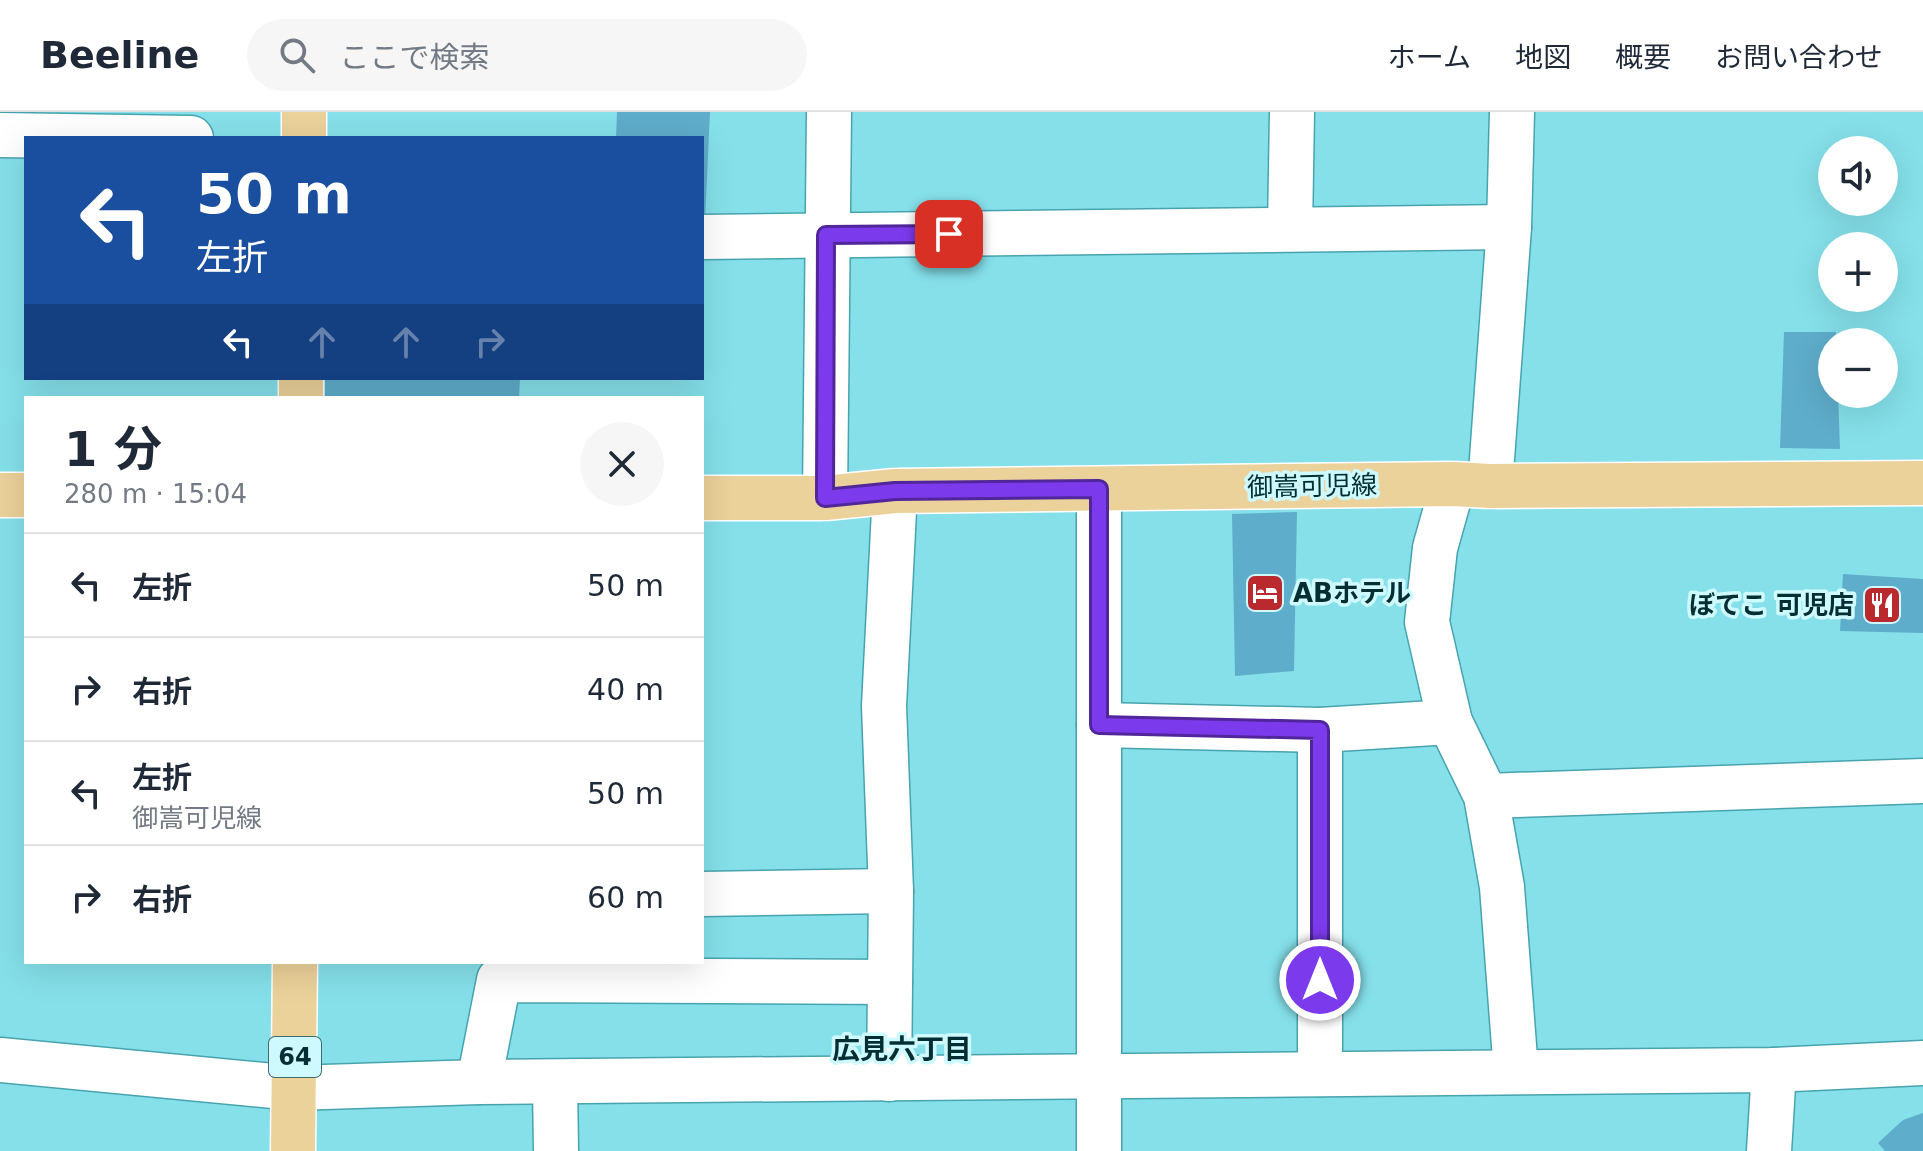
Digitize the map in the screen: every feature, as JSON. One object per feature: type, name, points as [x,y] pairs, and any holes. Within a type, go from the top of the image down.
[{"type":"main road","points":[[304,112],[304,136]]},
{"type":"main road","name":"御嵩可児線","points":[[704,498],[825,498],[895,491],[1923,483]]},
{"type":"main road","points":[[0,495],[24,495]]},
{"type":"main road","name":"64","points":[[293,1151],[295,964]]},
{"type":"street","points":[[825,498],[829,112]]},
{"type":"street","points":[[1290,229],[1292,112]]},
{"type":"street","points":[[1512,112],[1509,227],[1471,485],[1435,548],[1427,622],[1450,722],[1486,796],[1502,887],[1516,1072]]},
{"type":"street","points":[[18,128],[156,136]]},
{"type":"street","points":[[704,237],[1509,227]]},
{"type":"street","points":[[1099,489],[1099,1151]]},
{"type":"street","points":[[889,1079],[891,891],[884,706],[895,491]]},
{"type":"street","points":[[1099,725],[1320,730],[1450,722]]},
{"type":"street","points":[[1320,730],[1320,1074]]},
{"type":"street","points":[[1486,796],[1923,781]]},
{"type":"street","points":[[704,894],[891,891]]},
{"type":"street","points":[[479,1082],[501,971],[890,982]]},
{"type":"street","points":[[0,1060],[294,1088],[479,1082],[1774,1070],[1923,1063]]},
{"type":"street","points":[[1769,1151],[1774,1070]]},
{"type":"street","points":[[555,1083],[556,1151]]},
{"type":"building","points":[[617,112],[710,112],[705,221],[704,136],[616,136]]},
{"type":"building","points":[[1784,332],[1818,332],[1818,408],[1839,408],[1840,449],[1780,448]]},
{"type":"building","points":[[325,380],[520,380],[519,396],[325,396]]},
{"type":"building","name":"ABホテル","points":[[1297,512],[1294,671],[1235,676],[1232,514]]},
{"type":"building","name":"ぼてこ 可児店","points":[[1843,574],[1923,579],[1923,633],[1840,631]]},
{"type":"building","points":[[1923,1113],[1923,1151],[1885,1151],[1878,1143],[1903,1120]]},
{"type":"place","name":"ABホテル","points":[[1265,593]]},
{"type":"place","name":"ぼてこ 可児店","points":[[1882,605]]},
{"type":"district","name":"広見六丁目","points":[[902,1049]]},
{"type":"route","points":[[949,234],[826,235],[825,498],[895,491],[1099,489],[1099,725],[1320,730],[1320,980]]}]
